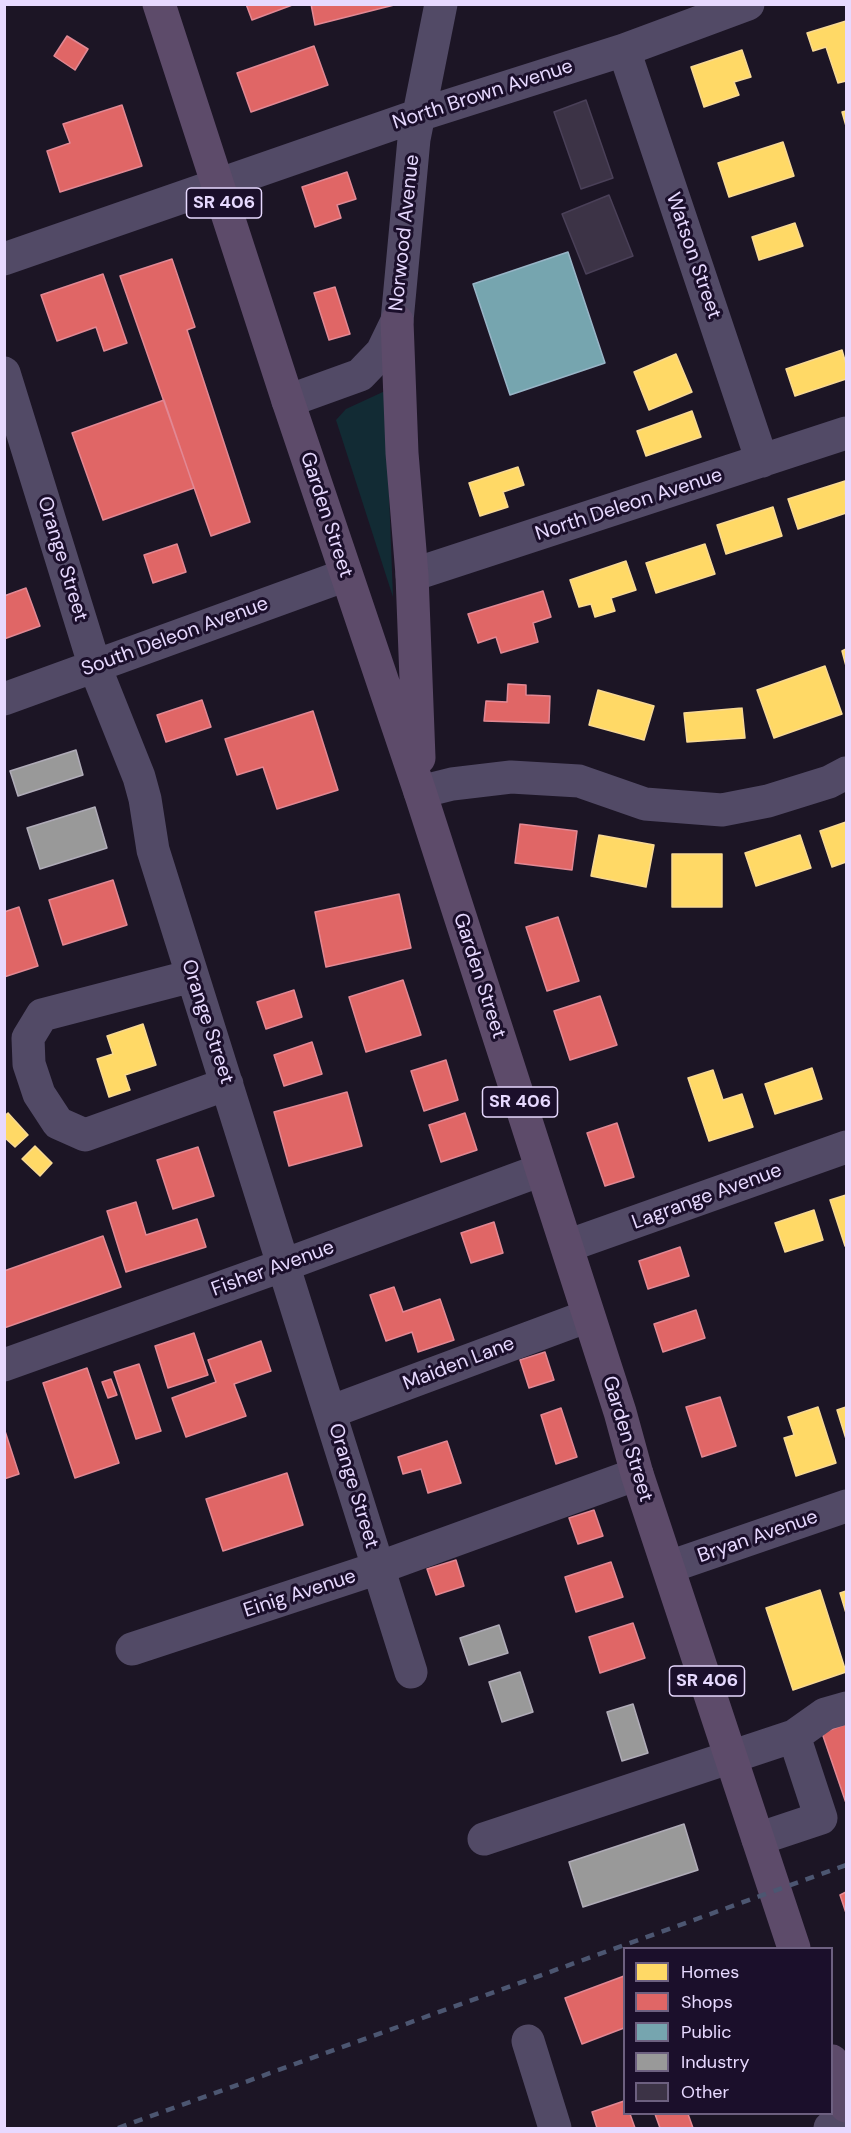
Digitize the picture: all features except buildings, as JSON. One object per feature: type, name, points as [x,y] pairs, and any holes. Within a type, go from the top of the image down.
[{"type":"main road","name":"Garden Street","points":[[159,4],[288,401],[420,792],[620,1412],[637,1474],[794,1947]]},
{"type":"main road","points":[[397,321],[402,453],[412,575],[420,792]]},
{"type":"main road","points":[[833,2067],[846,2106]]},
{"type":"street","name":"Norwood Avenue","points":[[288,401],[360,375],[382,352],[397,321],[414,139],[441,4]]},
{"type":"street","name":"North Brown Avenue","points":[[4,259],[419,115],[624,50],[748,4]]},
{"type":"street","name":"Watson Street","points":[[624,50],[762,461]]},
{"type":"street","name":"Orange Street","points":[[4,373],[95,667],[139,777],[153,850],[411,1672]]},
{"type":"street","name":"North Deleon Avenue","points":[[412,575],[846,433]]},
{"type":"street","name":"South Deleon Avenue","points":[[4,699],[346,574]]},
{"type":"street","points":[[420,792],[452,784],[512,777],[568,780],[579,781],[645,804],[722,810],[768,801],[829,782],[846,773]]},
{"type":"street","points":[[192,976],[42,1015],[28,1038],[29,1064],[39,1094],[58,1123],[85,1135],[227,1084]]},
{"type":"street","name":"Lagrange Avenue","points":[[567,1246],[846,1147]]},
{"type":"street","name":"Fisher Avenue","points":[[4,1365],[541,1170]]},
{"type":"street","name":"Maiden Lane","points":[[330,1412],[588,1316]]},
{"type":"street","name":"Einig Avenue","points":[[132,1649],[378,1568],[637,1474]]},
{"type":"street","name":"Bryan Avenue","points":[[669,1567],[846,1506]]},
{"type":"street","points":[[484,1839],[794,1736],[825,1714],[846,1708]]},
{"type":"street","points":[[758,1839],[821,1818],[794,1736]]},
{"type":"street","points":[[528,2042],[555,2128]]},
{"type":"street","points":[[830,2128],[846,2123]]},
{"type":"shaded area","points":[[385,391],[393,597],[336,420],[346,409]]},
{"type":"railway","points":[[118,2128],[846,1865]]}]
